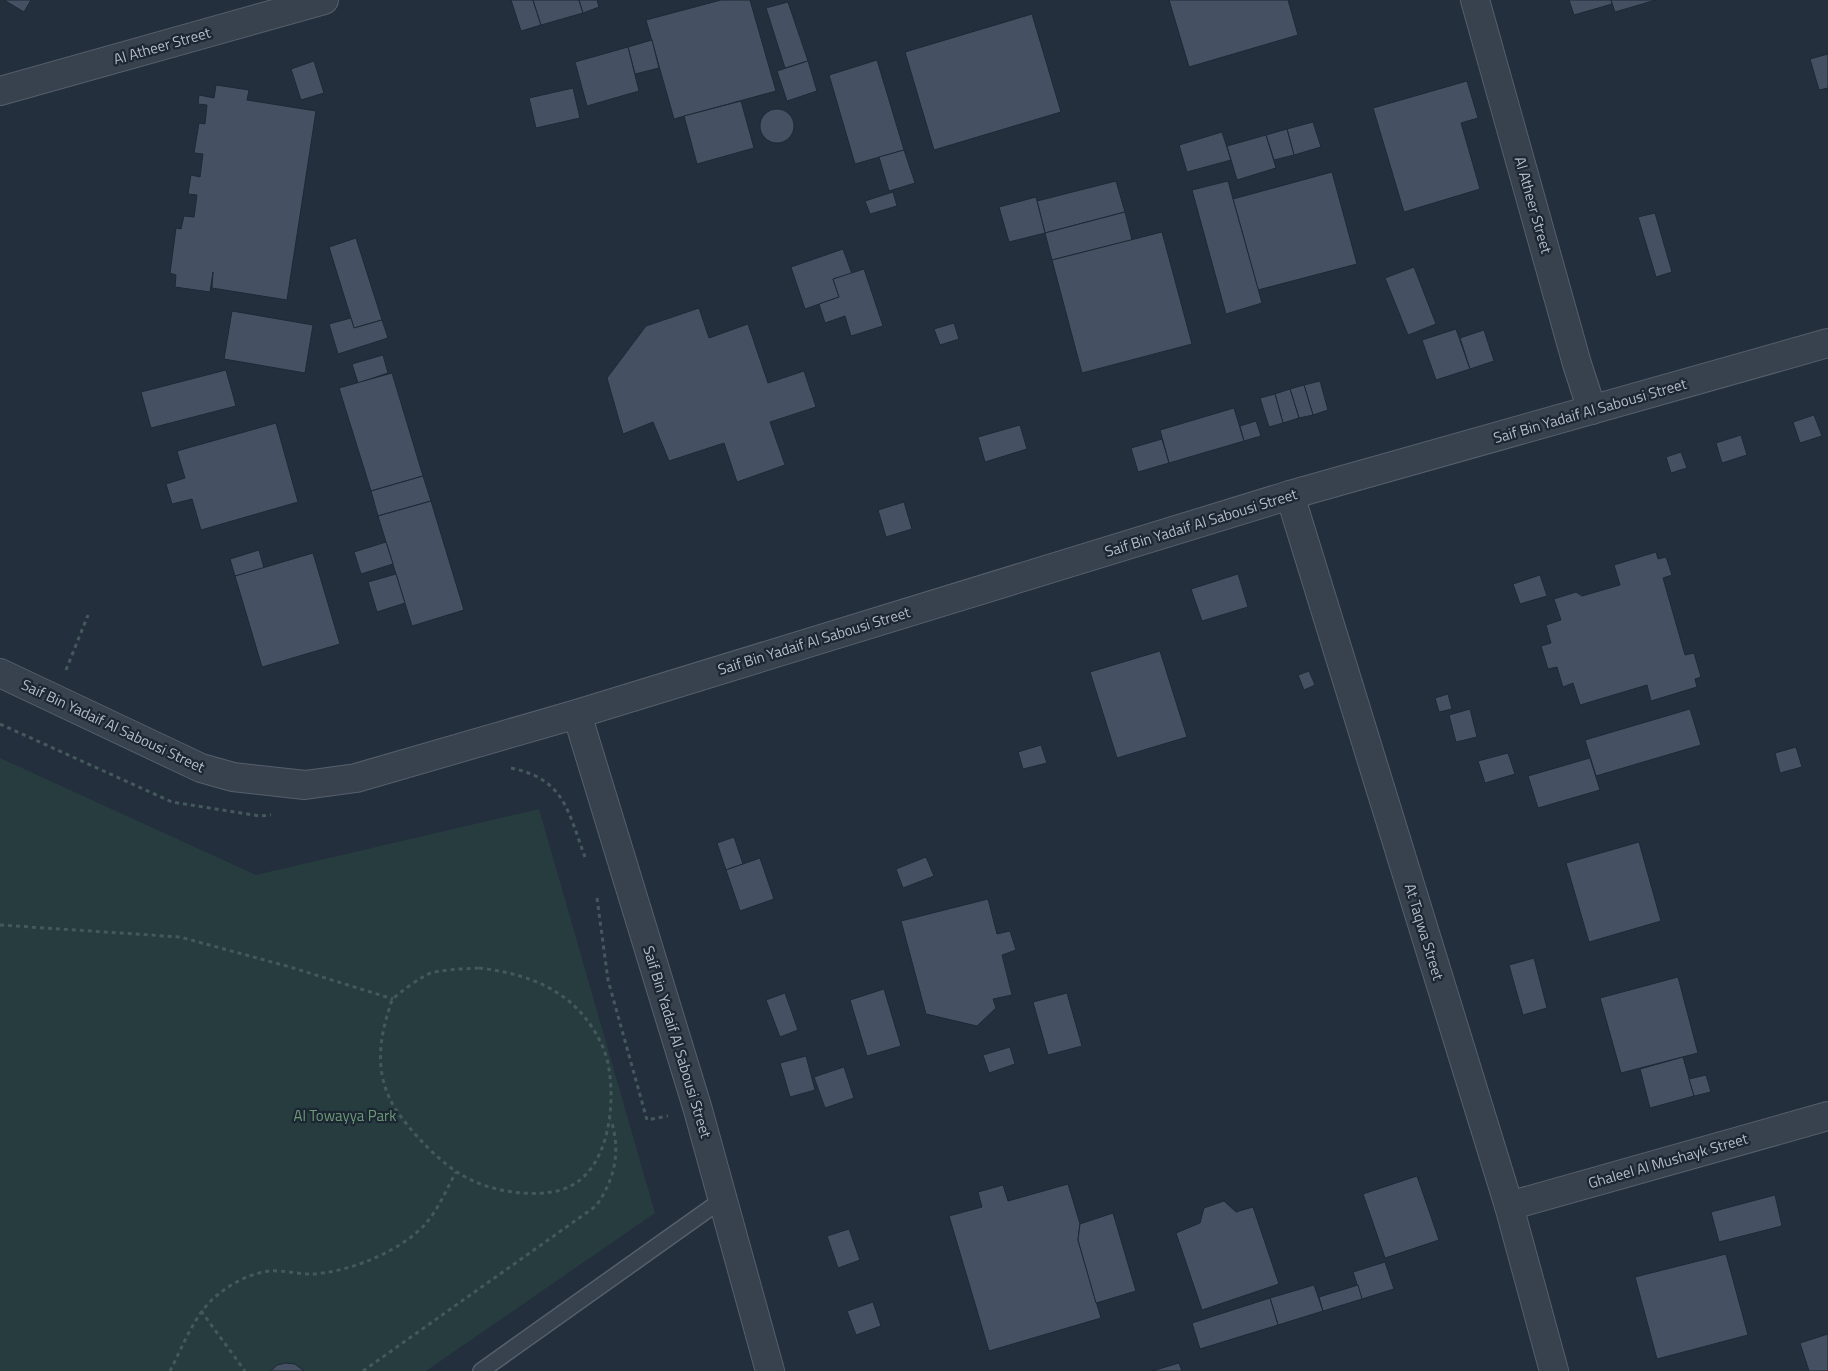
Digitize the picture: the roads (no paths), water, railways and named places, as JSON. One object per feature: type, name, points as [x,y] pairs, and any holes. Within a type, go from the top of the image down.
[{"type":"street","name":"Al Atheer Street","points":[[0,91],[324,0]]},
{"type":"street","name":"Al Atheer Street","points":[[1476,0],[1577,364],[1592,410]]},
{"type":"street","name":"Saif Bin Yadaif Al Sabousi Street","points":[[0,673],[201,768],[233,777],[304,785],[356,778],[577,714],[1290,495],[1828,342]]},
{"type":"street","name":"At Taqwa Street","points":[[1290,495],[1508,1206],[1554,1371]]},
{"type":"street","name":"Saif Bin Yadaif Al Sabousi Street","points":[[577,714],[698,1110],[770,1371]]},
{"type":"street","name":"Ghaleel Al Mushayk Street","points":[[1508,1206],[1828,1116]]},
{"type":"lane","points":[[481,1371],[722,1199]]},
{"type":"park label","name":"Al Towayya Park","points":[[345,1116]]}]
